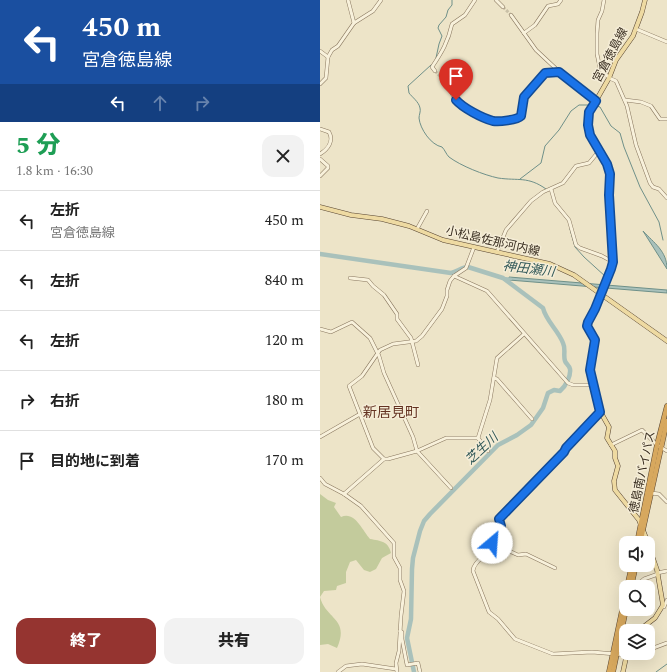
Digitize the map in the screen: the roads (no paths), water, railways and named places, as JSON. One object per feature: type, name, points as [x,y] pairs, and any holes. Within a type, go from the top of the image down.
[{"type":"highway","name":"徳島南バイパス","points":[[642,536],[667,406]]},
{"type":"highway","name":"徳島南バイパス","points":[[638,536],[659,447],[667,420]]},
{"type":"highway","points":[[613,672],[622,616]]},
{"type":"highway","points":[[609,672],[624,616]]},
{"type":"main road","name":"宮倉徳島線","points":[[645,0],[642,12],[630,40],[616,60],[609,78],[589,112],[588,125],[590,135],[607,164],[610,174],[609,195],[613,262],[587,326],[595,340],[590,370],[600,412],[609,427],[607,438],[615,451],[615,458],[618,466],[614,481],[615,490],[636,514],[645,536]]},
{"type":"main road","name":"小松島佐那河内線","points":[[321,208],[392,222],[417,229],[443,240],[560,268],[585,283],[667,341]]},
{"type":"main road","name":"宮倉徳島線","points":[[655,564],[663,601],[662,608]]},
{"type":"main road","points":[[647,624],[655,618],[662,608]]},
{"type":"main road","points":[[623,672],[626,660]]},
{"type":"street","points":[[348,0],[354,23]]},
{"type":"street","points":[[320,84],[326,78],[328,57],[332,50],[338,46],[354,23],[373,11],[381,0]]},
{"type":"street","points":[[435,71],[432,67],[445,48],[452,24],[465,15],[475,0]]},
{"type":"street","points":[[496,0],[503,7]]},
{"type":"street","points":[[524,34],[535,25],[546,7],[558,4],[561,0]]},
{"type":"street","points":[[604,0],[602,11],[598,20],[597,54],[600,68],[609,78],[616,81],[625,100],[634,131],[636,145],[647,176],[653,187],[659,189],[667,198]]},
{"type":"street","points":[[511,15],[536,50],[559,72],[596,101]]},
{"type":"street","points":[[635,29],[667,42]]},
{"type":"street","points":[[320,51],[328,57]]},
{"type":"street","points":[[442,78],[459,104],[496,121],[519,118],[522,113],[524,97],[527,93],[545,73],[559,72]]},
{"type":"street","points":[[625,100],[641,102],[651,106],[660,119],[667,119]]},
{"type":"street","points":[[320,129],[329,132],[332,136],[327,148],[320,154]]},
{"type":"street","points":[[497,252],[506,230],[534,198],[543,192],[564,183],[576,166],[589,162],[599,151]]},
{"type":"street","points":[[320,158],[328,166],[328,168],[320,176]]},
{"type":"street","points":[[551,189],[555,203],[569,220],[576,245],[613,262]]},
{"type":"street","points":[[664,194],[667,190]]},
{"type":"street","points":[[417,229],[427,211]]},
{"type":"street","points":[[384,459],[373,448],[349,386],[362,376],[377,352],[393,344],[416,341],[422,336],[442,309],[447,296],[450,280],[467,266],[474,247]]},
{"type":"street","points":[[454,276],[486,291],[567,382],[573,385],[594,385]]},
{"type":"street","points":[[350,278],[368,280],[372,286],[384,295],[397,314],[397,319],[405,329],[412,342],[418,365]]},
{"type":"street","points":[[320,328],[332,332],[352,322],[370,338],[413,437],[417,451],[451,488]]},
{"type":"street","points":[[478,438],[490,400],[497,358],[524,334]]},
{"type":"street","points":[[494,378],[497,378],[532,419]]},
{"type":"street","points":[[600,412],[564,452],[499,519],[501,526],[493,539],[490,549],[474,566],[473,571],[489,612],[498,619],[512,637],[553,654],[579,652],[619,653]]},
{"type":"street","points":[[320,437],[360,414]]},
{"type":"street","points":[[611,445],[642,430],[659,447],[667,451]]},
{"type":"street","points":[[344,494],[384,459],[417,451],[446,438],[478,438]]},
{"type":"street","points":[[478,438],[488,451]]},
{"type":"street","points":[[320,478],[325,484],[344,494],[364,510],[394,543],[394,557],[400,568],[400,580],[404,591],[396,663],[397,671],[362,664],[348,665],[338,672]]},
{"type":"street","points":[[651,493],[659,494],[667,502]]},
{"type":"street","points":[[493,539],[507,550],[518,555],[526,554],[555,568]]},
{"type":"street","points":[[642,580],[658,573],[667,571]]},
{"type":"street","points":[[662,608],[667,600]]},
{"type":"street","points":[[400,631],[402,632],[407,663],[409,665],[418,663],[420,672]]},
{"type":"street","points":[[655,647],[667,642]]},
{"type":"water","points":[[643,231],[662,252],[665,257],[667,269]]},
{"type":"water","points":[[509,277],[667,290],[667,293],[509,280]]},
{"type":"waterway","points":[[436,58],[442,36],[438,28],[446,17],[448,10],[452,5],[452,0]]},
{"type":"waterway","points":[[431,65],[408,86],[409,93],[419,106],[421,127],[430,140],[442,147],[449,157],[473,170],[498,178],[534,182],[546,189]]},
{"type":"waterway","name":"神田瀬川","points":[[520,179],[541,163],[545,146],[559,130],[571,111],[579,105],[592,105]]},
{"type":"waterway","name":"神田瀬川","points":[[596,106],[600,107],[611,126],[620,133],[640,187],[659,222],[663,240]]},
{"type":"waterway","points":[[570,229],[575,247],[606,277]]},
{"type":"waterway","name":"芝生川","points":[[320,254],[451,273],[468,267],[503,278],[543,308],[563,343],[565,361],[570,369],[568,381],[560,391],[554,390],[548,393],[543,408],[531,425],[517,435],[498,445],[424,521],[413,558],[411,619],[407,638],[414,672]]},
{"type":"waterway","name":"神田瀬川","points":[[503,278],[511,279]]},
{"type":"waterway","points":[[656,672],[667,664]]},
{"type":"tunnel","points":[[503,7],[511,15]]},
{"type":"tunnel","points":[[435,71],[442,78]]},
{"type":"district","name":"新居見町","points":[[391,412]]}]
